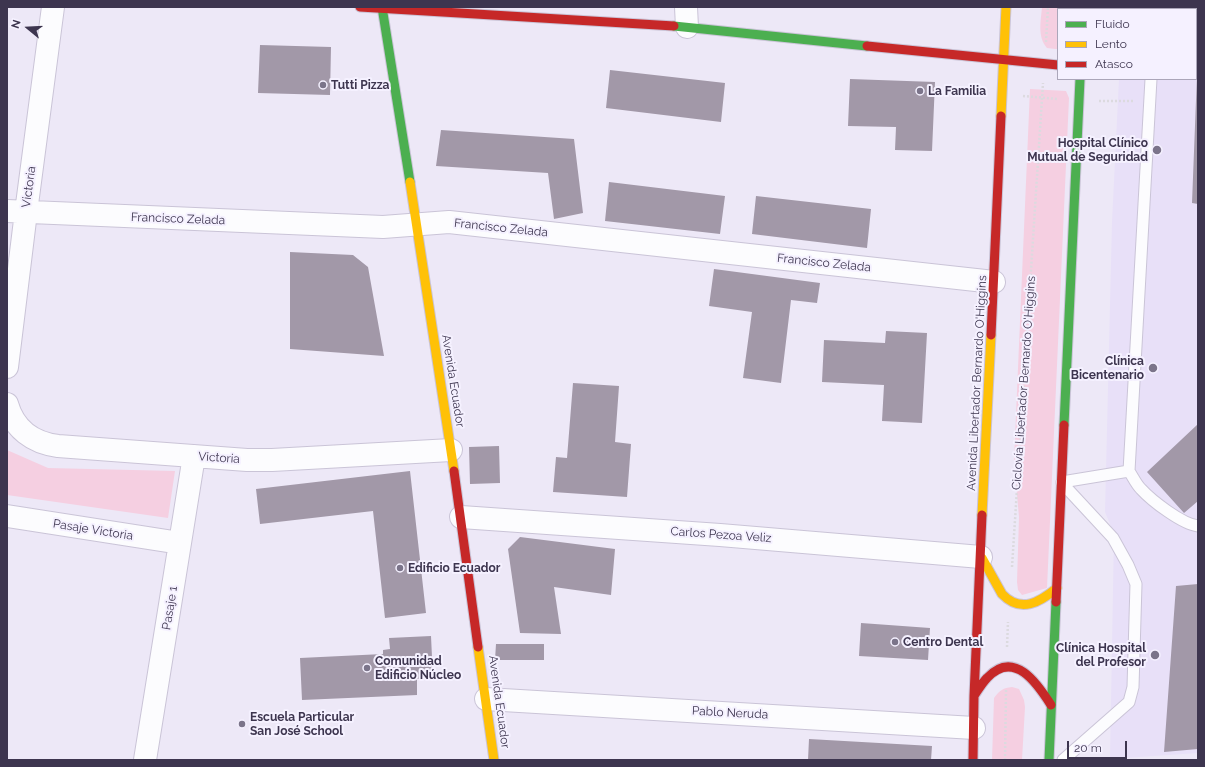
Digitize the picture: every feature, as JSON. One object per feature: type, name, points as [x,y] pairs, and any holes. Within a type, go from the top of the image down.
[{"type":"main road","points":[[360,7],[444,10],[536,18],[687,17],[1004,60],[1057,65]]},
{"type":"main road","name":"Avenida Ecuador","points":[[382,7],[417,225],[461,517],[494,760]]},
{"type":"main road","name":"Avenida Libertador Bernardo O'Higgins","points":[[973,760],[974,696],[982,557],[1006,7]]},
{"type":"main road","points":[[1050,760],[1051,705],[1080,80]]},
{"type":"main road","points":[[982,557],[1002,595],[1017,604],[1035,603],[1042,600],[1057,588]]},
{"type":"main road","points":[[974,696],[985,679],[991,674],[1006,667],[1016,668],[1022,670],[1032,678],[1051,705]]},
{"type":"street","name":"Victoria","points":[[7,367],[16,212],[53,7]]},
{"type":"street","name":"Francisco Zelada","points":[[16,212],[383,227],[449,222],[994,282]]},
{"type":"street","name":"Victoria","points":[[7,404],[14,421],[14,431],[48,444],[194,456],[272,460],[451,450]]},
{"type":"street","name":"Pasaje 1","points":[[145,760],[194,456]]},
{"type":"street","name":"Pasaje Victoria","points":[[7,516],[180,543]]},
{"type":"street","name":"Carlos Pezoa Veliz","points":[[461,517],[720,535],[982,557]]},
{"type":"street","name":"Pablo Neruda","points":[[486,699],[974,728]]},
{"type":"lane","points":[[524,7],[536,18]]},
{"type":"lane","points":[[1151,80],[1129,471],[1141,489],[1156,503],[1172,514],[1198,526]]},
{"type":"lane","points":[[1062,482],[1129,471]]},
{"type":"lane","points":[[1062,482],[1113,538],[1128,565],[1136,584],[1133,687],[1129,702],[1063,760]]},
{"type":"path","name":"Ciclovía Libertador Bernardo O'Higgins","points":[[1012,569],[1048,7]]},
{"type":"path","points":[[1005,760],[1006,667],[1010,601]]},
{"type":"shaded area","points":[[1042,7],[1073,7],[1057,8],[1057,49],[1047,48],[1042,39],[1040,28]]},
{"type":"shaded area","points":[[1198,7],[1198,753],[1110,759],[1114,534],[1105,512],[1112,222],[1119,80],[1197,80],[1197,8],[1123,8]]},
{"type":"shaded area","points":[[1030,89],[1066,91],[1069,98],[1047,588],[1022,595],[1018,590],[1017,582],[1019,517],[1014,461]]},
{"type":"shaded area","points":[[7,450],[48,468],[175,471],[168,518],[7,495]]},
{"type":"shaded area","points":[[1012,687],[1019,689],[1024,700],[1025,707],[1022,760],[992,760],[994,698],[1002,690]]},
{"type":"building","points":[[260,45],[331,47],[330,95],[258,93]]},
{"type":"building","points":[[610,70],[725,83],[721,122],[606,108]]},
{"type":"building","points":[[1197,74],[1198,74],[1198,204],[1192,203]]},
{"type":"building","points":[[850,79],[935,82],[932,151],[895,150],[896,127],[848,126]]},
{"type":"building","points":[[441,130],[574,139],[583,213],[554,219],[548,173],[436,166]]},
{"type":"building","points":[[609,182],[725,196],[720,234],[605,221]]},
{"type":"building","points":[[756,196],[871,209],[867,248],[752,234]]},
{"type":"building","points":[[290,252],[353,255],[368,267],[384,356],[290,349]]},
{"type":"building","points":[[714,269],[820,283],[817,303],[791,300],[781,383],[743,378],[752,312],[709,306]]},
{"type":"building","points":[[886,331],[927,333],[922,423],[882,421],[884,385],[822,382],[824,340],[885,343]]},
{"type":"building","points":[[573,383],[619,386],[615,442],[631,444],[627,497],[553,492],[556,457],[567,458]]},
{"type":"building","points":[[1198,424],[1198,501],[1184,513],[1147,472]]},
{"type":"building","points":[[499,446],[500,483],[470,484],[469,447]]},
{"type":"building","name":"Edificio Ecuador","points":[[410,471],[426,613],[385,618],[373,511],[260,524],[256,489]]},
{"type":"building","points":[[520,537],[615,549],[611,595],[554,587],[561,634],[520,633],[508,549]]},
{"type":"building","points":[[1198,584],[1198,749],[1164,752],[1176,586]]},
{"type":"building","name":"Centro Dental","points":[[861,623],[930,628],[928,660],[859,656]]},
{"type":"building","name":"Comunidad Edificio Núcleo","points":[[431,636],[433,678],[417,679],[417,695],[302,700],[300,658],[383,654],[383,650],[390,649],[389,638]]},
{"type":"building","points":[[496,644],[544,644],[544,660],[495,660]]},
{"type":"building","points":[[809,739],[932,746],[931,760],[808,760]]},
{"type":"traffic: fast","points":[[382,7],[410,182]]},
{"type":"traffic: fast","points":[[674,26],[867,46]]},
{"type":"traffic: fast","points":[[1064,425],[1080,80]]},
{"type":"traffic: fast","points":[[1049,760],[1056,602]]},
{"type":"traffic: slow","points":[[1001,116],[1006,7]]},
{"type":"traffic: slow","points":[[410,182],[454,471]]},
{"type":"traffic: slow","points":[[982,515],[991,335]]},
{"type":"traffic: slow","points":[[982,558],[1002,594],[1009,600],[1016,603],[1023,605],[1030,604],[1044,598],[1057,588]]},
{"type":"traffic: slow","points":[[478,647],[494,760]]},
{"type":"traffic: jam","points":[[360,7],[674,26]]},
{"type":"traffic: jam","points":[[867,46],[1057,65]]},
{"type":"traffic: jam","points":[[991,335],[1001,116]]},
{"type":"traffic: jam","points":[[1056,602],[1064,425]]},
{"type":"traffic: jam","points":[[454,471],[478,647]]},
{"type":"traffic: jam","points":[[973,760],[974,696],[982,515]]},
{"type":"traffic: jam","points":[[974,696],[987,678],[997,670],[1006,667],[1015,668],[1024,672],[1032,679],[1051,705]]},
{"type":"place","name":"Tutti Pizza","points":[[323,85]]},
{"type":"place","name":"La Familia","points":[[920,91]]},
{"type":"place","name":"Hospital Clínico Mutual de Seguridad","points":[[1157,150]]},
{"type":"place","name":"Clínica Bicentenario","points":[[1153,368]]},
{"type":"place","name":"Edificio Ecuador","points":[[400,568]]},
{"type":"place","name":"Centro Dental","points":[[895,642]]},
{"type":"place","name":"Clínica Hospital del Profesor","points":[[1155,655]]},
{"type":"place","name":"Comunidad Edificio Núcleo","points":[[367,668]]},
{"type":"place","name":"Escuela Particular San José School","points":[[242,724]]}]
